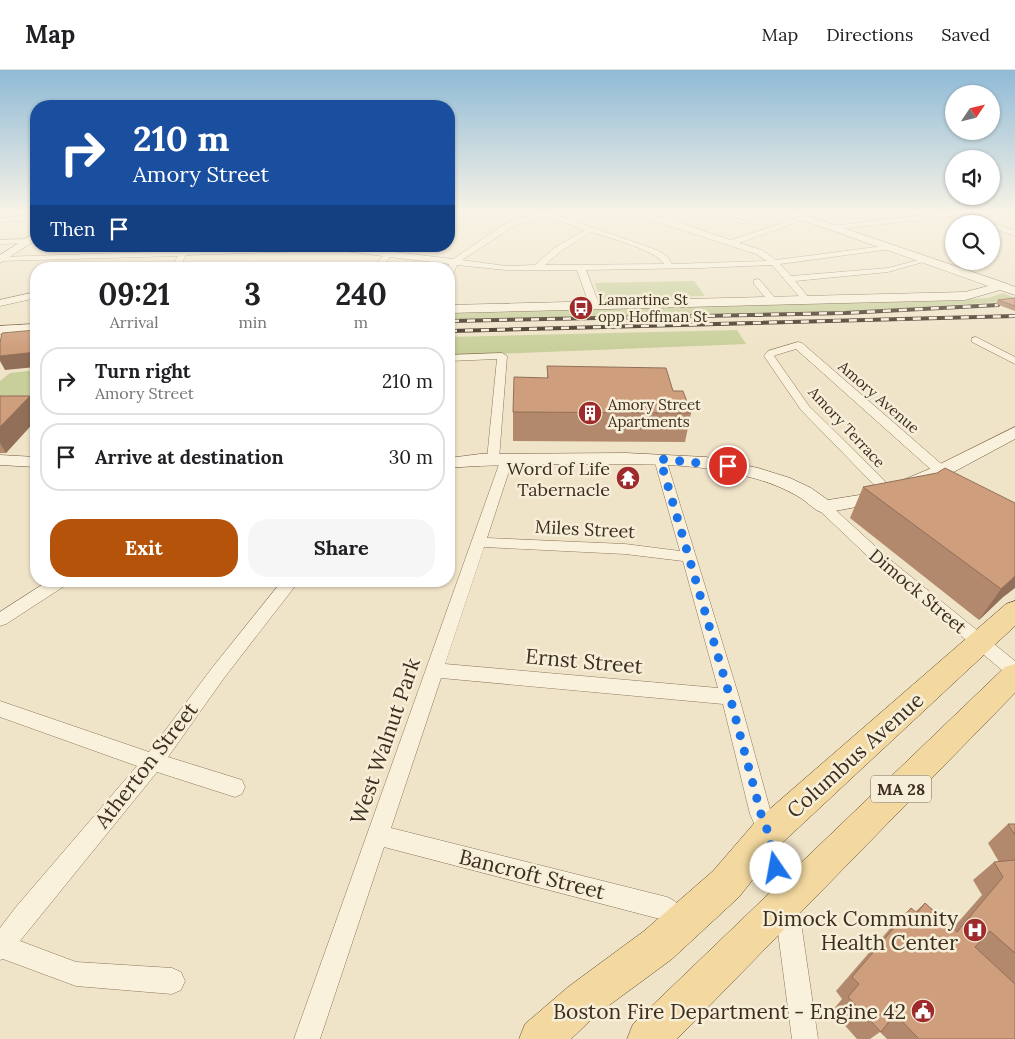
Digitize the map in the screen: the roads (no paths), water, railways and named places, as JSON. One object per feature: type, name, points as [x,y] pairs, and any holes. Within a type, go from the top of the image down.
[{"type":"main road","name":"Columbus Avenue","points":[[540,1039],[582,1001],[658,944],[726,884],[768,832],[1015,611]]},
{"type":"main road","name":"MA 28","points":[[648,1039],[1015,675]]},
{"type":"street","points":[[1,259],[24,258]]},
{"type":"street","points":[[422,258],[454,262],[460,258]]},
{"type":"street","points":[[538,268],[548,258]]},
{"type":"street","points":[[663,258],[669,266]]},
{"type":"street","points":[[768,258],[790,279],[806,299]]},
{"type":"street","points":[[455,262],[506,268],[581,268],[774,262],[803,258]]},
{"type":"street","points":[[921,258],[1015,291]]},
{"type":"street","points":[[790,279],[888,270],[926,260]]},
{"type":"street","points":[[581,268],[594,304]]},
{"type":"street","points":[[757,282],[772,300]]},
{"type":"street","points":[[455,309],[965,296],[1001,286]]},
{"type":"street","points":[[0,303],[30,296]]},
{"type":"street","points":[[0,330],[30,328]]},
{"type":"street","points":[[976,340],[1015,361]]},
{"type":"street","name":"Amory Avenue","points":[[798,345],[941,470]]},
{"type":"street","name":"Amory Terrace","points":[[798,345],[777,350],[769,356],[805,408],[889,492]]},
{"type":"street","name":"West Walnut Park","points":[[307,1039],[478,542],[500,459],[502,356],[455,358]]},
{"type":"street","points":[[455,463],[500,459],[660,459],[709,463],[743,469],[806,492],[824,507],[876,498],[941,470],[1015,432]]},
{"type":"street","points":[[660,459],[730,697],[786,902],[806,1039]]},
{"type":"street","points":[[0,460],[30,462]]},
{"type":"street","name":"Dimock Street","points":[[824,507],[883,562],[1015,671]]},
{"type":"street","name":"Miles Street","points":[[478,542],[625,549],[689,557]]},
{"type":"street","points":[[0,620],[51,587]]},
{"type":"street","name":"Atherton Street","points":[[1,947],[24,915],[153,762],[218,672],[286,587]]},
{"type":"street","name":"Ernst Street","points":[[434,670],[730,697]]},
{"type":"street","points":[[0,708],[153,762],[235,787]]},
{"type":"street","name":"Bancroft Street","points":[[378,835],[667,909],[680,925]]},
{"type":"street","points":[[1,947],[76,974],[172,981]]},
{"type":"railway","points":[[455,321],[845,313],[998,305]]},
{"type":"railway","points":[[455,331],[1015,316]]},
{"type":"place","name":"Lamartine St opp Hoffman St","points":[[581,308]]},
{"type":"place","name":"Amory Street Apartments","points":[[590,413]]},
{"type":"place","name":"Word of Life Tabernacle","points":[[628,478]]},
{"type":"place","name":"Dimock Community Health Center","points":[[975,930]]},
{"type":"place","name":"Boston Fire Department - Engine 42","points":[[923,1011]]}]
